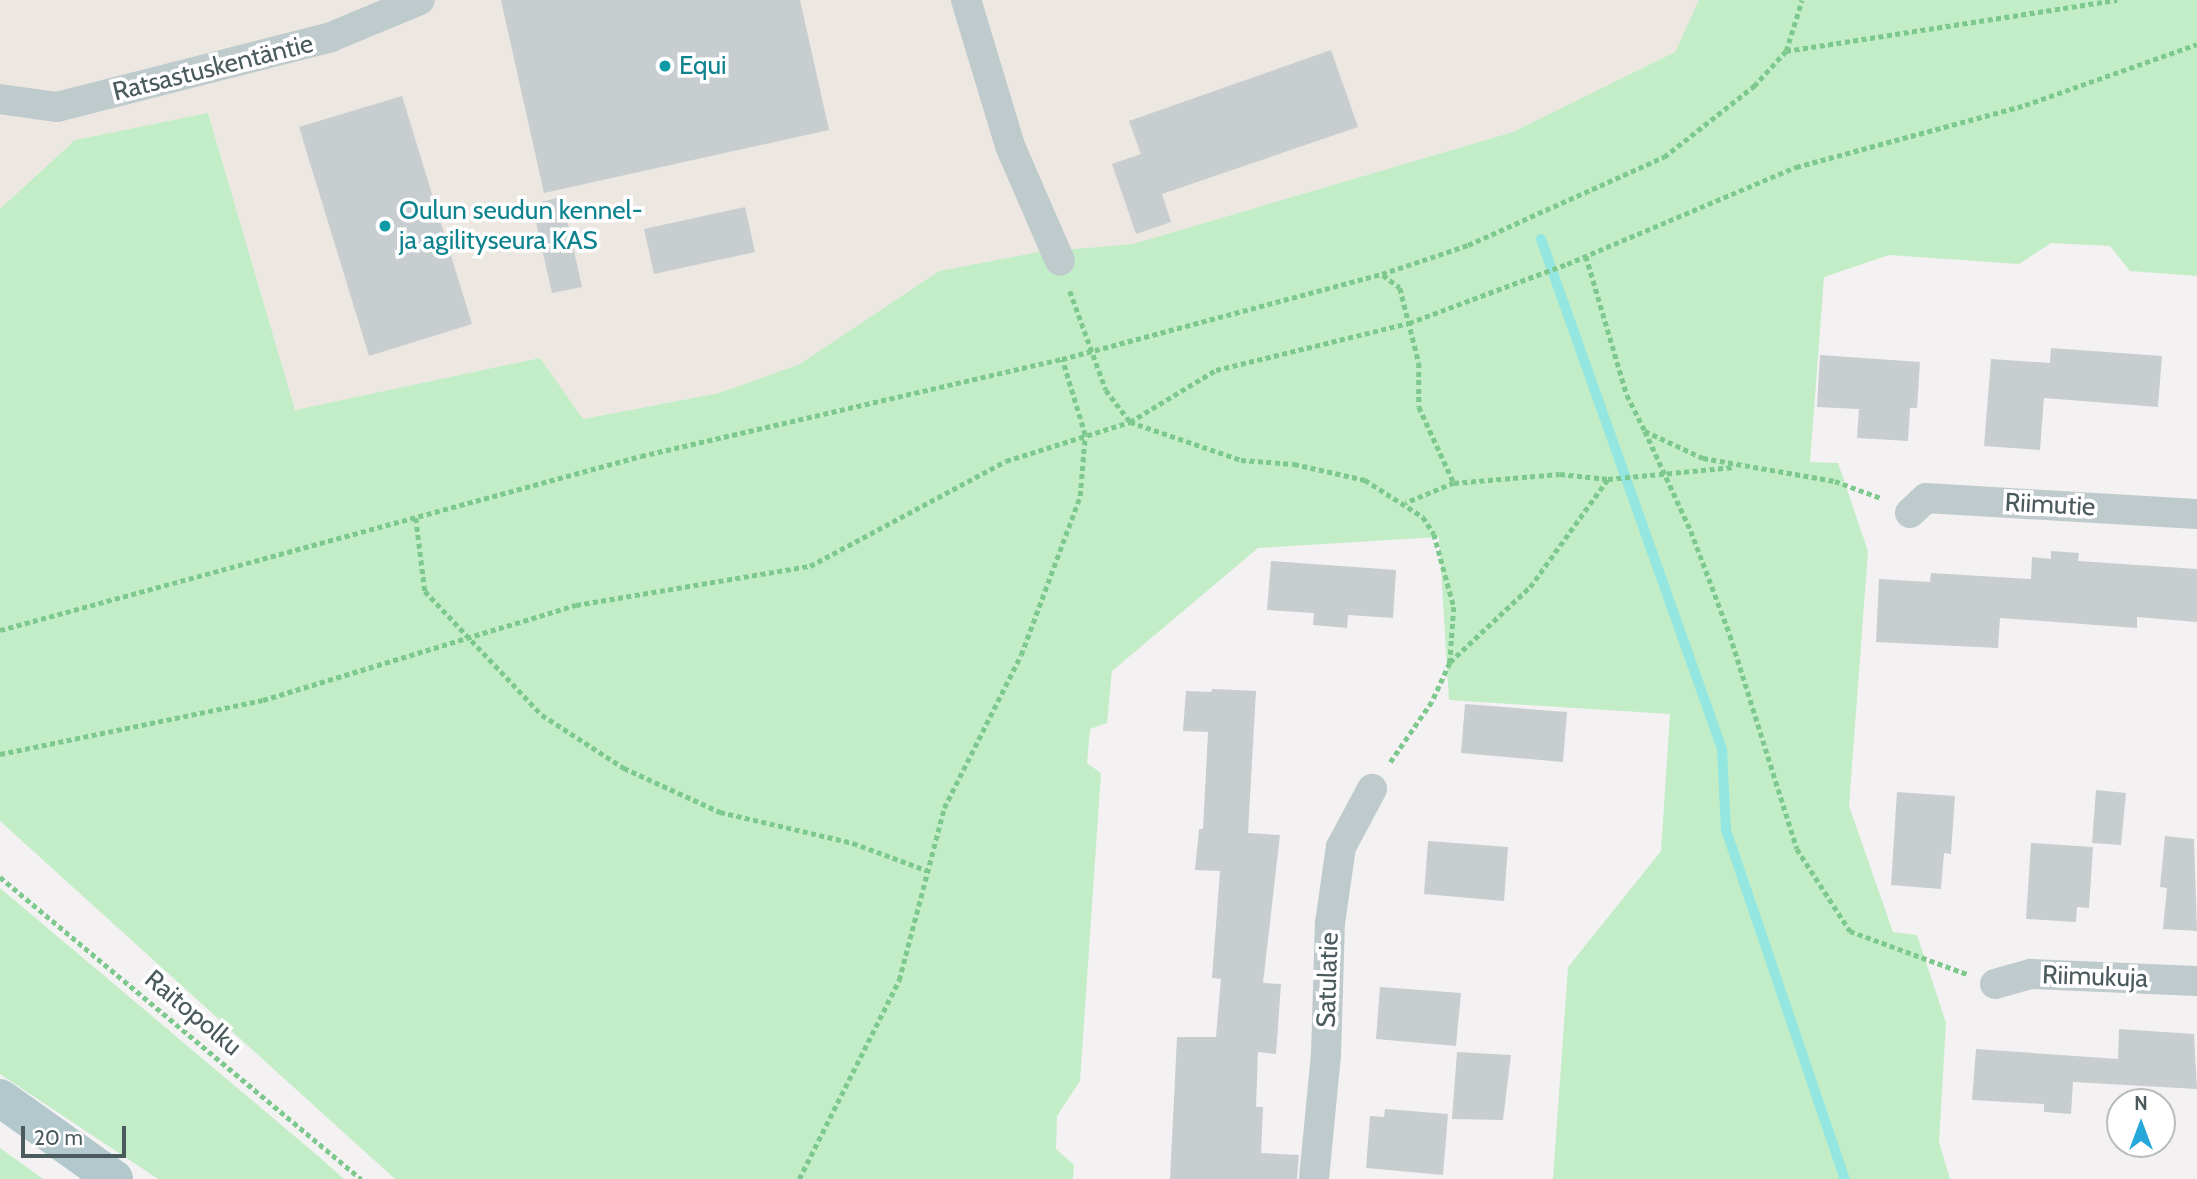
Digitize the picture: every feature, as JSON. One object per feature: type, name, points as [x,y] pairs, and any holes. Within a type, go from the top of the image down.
[{"type":"main road","points":[[0,1098],[114,1179]]},
{"type":"street","name":"Ratsastuskentäntie","points":[[0,99],[57,107],[331,37],[420,0]]},
{"type":"street","points":[[966,0],[1010,146],[1060,261]]},
{"type":"street","name":"Riimutie","points":[[1910,513],[1926,498],[2197,514]]},
{"type":"street","name":"Satulatie","points":[[1314,1179],[1326,1055],[1330,923],[1339,859],[1341,846],[1372,789]]},
{"type":"street","name":"Riimukuja","points":[[1995,984],[2031,974],[2197,981]]},
{"type":"path","points":[[0,630],[641,456],[1062,359],[1382,274],[1468,245],[1664,157],[1754,86],[1786,51],[1802,0]]},
{"type":"path","points":[[1786,51],[2117,0]]},
{"type":"path","points":[[0,754],[263,700],[576,605],[810,566],[1006,461],[1130,422],[1216,370],[1409,323],[1567,264],[1796,167],[2025,105],[2197,44]]},
{"type":"path","points":[[1586,256],[1627,394],[1662,475],[1691,531],[1730,635],[1797,849],[1850,932],[1995,984]]},
{"type":"path","points":[[1060,261],[1089,351],[1106,390],[1130,422],[1241,460],[1294,464],[1365,480],[1406,503],[1423,517],[1434,534],[1454,607],[1450,663],[1432,702],[1372,789]]},
{"type":"path","points":[[1382,274],[1400,288],[1419,363],[1419,407],[1454,483]]},
{"type":"path","points":[[799,1179],[899,981],[944,808],[1021,655],[1080,496],[1085,435],[1062,359]]},
{"type":"path","points":[[1645,431],[1703,458],[1864,488],[1910,513]]},
{"type":"path","points":[[1406,503],[1454,483],[1560,474],[1608,480],[1740,466]]},
{"type":"path","points":[[1450,663],[1530,587],[1608,480]]},
{"type":"path","points":[[416,518],[425,591],[472,636],[542,715],[624,768],[720,812],[853,843],[926,870]]},
{"type":"path","name":"Raitopolku","points":[[0,877],[361,1179]]},
{"type":"shaded area","points":[[0,0],[1699,0],[1675,52],[1513,132],[1133,244],[1039,252],[939,271],[800,364],[719,393],[582,419],[540,358],[295,410],[208,113],[75,140],[0,209]]},
{"type":"green space","points":[[1699,0],[2197,0],[2197,276],[2130,271],[2110,246],[2051,243],[2019,264],[1889,255],[1824,277],[1810,462],[1838,463],[1868,551],[1849,806],[1893,932],[1917,935],[1946,1023],[1939,1142],[1950,1179],[1553,1179],[1568,967],[1661,851],[1670,714],[1449,700],[1439,537],[1258,548],[1112,671],[1107,723],[1090,729],[1087,763],[1101,773],[1080,1081],[1057,1116],[1056,1149],[1074,1165],[1073,1179],[395,1179],[0,821],[0,209],[75,140],[208,113],[295,410],[540,358],[583,419],[719,393],[800,364],[939,271],[1039,252],[1133,244],[1513,132],[1675,52]]},
{"type":"green space","points":[[0,888],[344,1179],[158,1179],[0,1074]]},
{"type":"green space","points":[[0,1148],[43,1179],[0,1179]]},
{"type":"building","name":"Equi","points":[[501,0],[800,0],[829,130],[544,193]]},
{"type":"building","points":[[1331,50],[1358,127],[1162,194],[1171,222],[1136,234],[1112,164],[1141,154],[1129,121]]},
{"type":"building","name":"Oulun seudun kennel- ja agilityseura KAS","points":[[402,96],[472,324],[369,356],[299,127]]},
{"type":"building","points":[[562,197],[582,287],[552,293],[532,204]]},
{"type":"building","points":[[745,207],[755,252],[654,274],[644,229]]},
{"type":"building","points":[[2051,348],[2162,356],[2158,407],[2044,398],[2040,450],[1984,446],[1991,359],[2050,363]]},
{"type":"building","points":[[1820,355],[1920,362],[1917,408],[1910,408],[1908,441],[1857,438],[1859,409],[1817,407]]},
{"type":"building","points":[[2051,551],[2079,553],[2078,561],[2197,569],[2197,622],[2137,617],[2137,628],[2000,618],[1998,648],[1876,642],[1879,579],[1930,582],[1931,573],[2031,579],[2032,557],[2051,559]]},
{"type":"building","points":[[1271,561],[1396,570],[1393,618],[1348,615],[1347,628],[1313,625],[1314,613],[1267,610]]},
{"type":"building","points":[[1212,689],[1256,691],[1248,833],[1280,835],[1263,983],[1281,984],[1276,1054],[1258,1052],[1256,1107],[1263,1107],[1261,1153],[1299,1155],[1297,1179],[1170,1179],[1177,1037],[1216,1037],[1221,979],[1212,978],[1220,871],[1195,870],[1199,829],[1203,829],[1208,732],[1183,731],[1186,691],[1211,692]]},
{"type":"building","points":[[1465,704],[1567,712],[1563,762],[1461,753]]},
{"type":"building","points":[[2096,790],[2126,793],[2121,845],[2092,843]]},
{"type":"building","points":[[1897,792],[1955,796],[1951,854],[1944,853],[1941,889],[1891,885]]},
{"type":"building","points":[[2165,836],[2194,839],[2197,931],[2163,929],[2167,888],[2160,887]]},
{"type":"building","points":[[1428,841],[1508,847],[1504,901],[1424,894]]},
{"type":"building","points":[[2031,843],[2093,847],[2089,908],[2077,907],[2076,922],[2026,919]]},
{"type":"building","points":[[1380,987],[1461,993],[1456,1046],[1376,1039]]},
{"type":"building","points":[[2119,1029],[2194,1034],[2197,1089],[2073,1082],[2071,1114],[2044,1112],[2044,1104],[1972,1100],[1976,1049],[2118,1059]]},
{"type":"building","points":[[1457,1052],[1511,1055],[1503,1120],[1452,1119]]},
{"type":"building","points":[[1385,1109],[1448,1114],[1443,1175],[1366,1168],[1370,1116],[1384,1117]]},
{"type":"waterway","points":[[1541,239],[1722,749],[1726,830],[1845,1179]]},
{"type":"place","name":"Equi","points":[[665,66]]},
{"type":"place","name":"Oulun seudun kennel- ja agilityseura KAS","points":[[385,226]]}]
